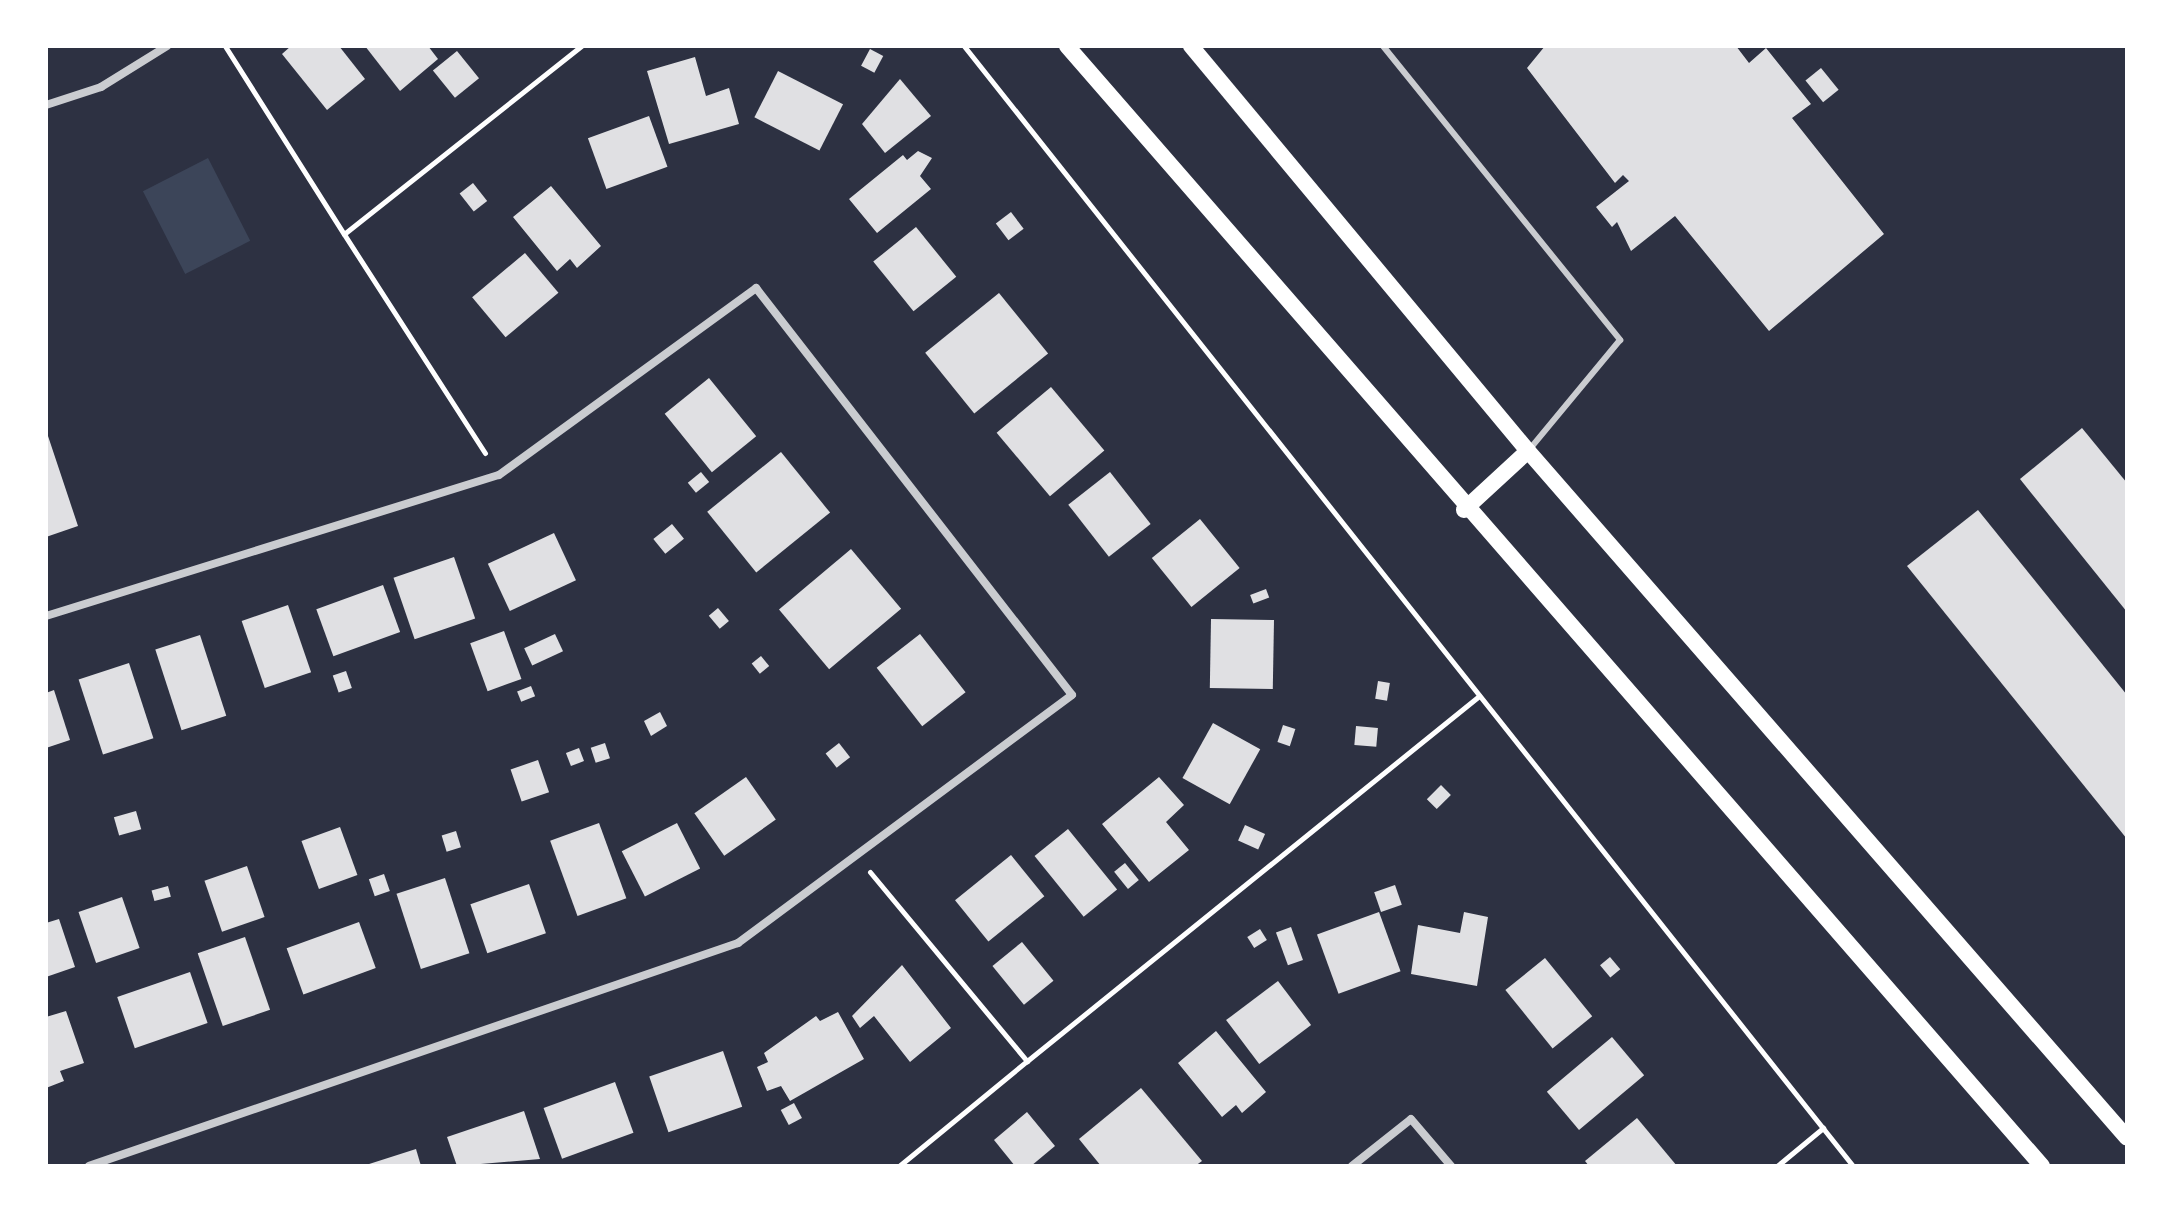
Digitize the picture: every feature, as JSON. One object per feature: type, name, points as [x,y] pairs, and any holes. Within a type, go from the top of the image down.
[{"type":"main road","points":[[1067,46],[1464,510],[2042,1166]]},
{"type":"main road","points":[[1191,46],[1528,451],[2127,1138]]},
{"type":"main road","points":[[1464,510],[1528,451]]},
{"type":"street","points":[[46,105],[101,87],[167,46]]},
{"type":"street","points":[[46,616],[499,475],[756,288],[1072,695],[738,943],[89,1166]]},
{"type":"street","points":[[1352,1166],[1411,1119],[1451,1166]]},
{"type":"lane","points":[[1383,46],[1620,340],[1528,451]]},
{"type":"path","points":[[225,46],[499,475]]},
{"type":"path","points":[[344,234],[581,46]]},
{"type":"path","points":[[964,46],[1853,1166]]},
{"type":"path","points":[[899,1166],[1479,696]]},
{"type":"path","points":[[856,856],[1027,1061]]},
{"type":"path","points":[[1777,1166],[1823,1128]]},
{"type":"shaded area","points":[[208,158],[250,241],[185,274],[143,191]]},
{"type":"building","points":[[291,46],[339,46],[365,79],[327,110],[282,54]]},
{"type":"building","points":[[365,46],[428,46],[438,59],[400,91]]},
{"type":"building","points":[[1545,46],[1736,46],[1749,63],[1766,48],[1811,104],[1792,118],[1884,234],[1769,331],[1675,216],[1631,251],[1617,222],[1612,227],[1596,207],[1629,181],[1623,175],[1615,183],[1527,68]]},
{"type":"building","points":[[870,49],[883,56],[874,73],[861,66]]},
{"type":"building","points":[[457,51],[479,78],[455,98],[433,71]]},
{"type":"building","points":[[695,57],[706,96],[729,88],[739,124],[669,144],[647,71]]},
{"type":"building","points":[[1821,68],[1839,90],[1823,102],[1805,81]]},
{"type":"building","points":[[778,71],[843,104],[819,150],[754,117]]},
{"type":"building","points":[[900,79],[931,116],[885,153],[862,124]]},
{"type":"building","points":[[649,116],[667,167],[606,189],[588,138]]},
{"type":"building","points":[[918,151],[932,158],[920,176],[931,189],[877,233],[849,199],[903,155],[907,160]]},
{"type":"building","points":[[473,183],[487,201],[474,212],[460,193]]},
{"type":"building","points":[[551,186],[601,246],[577,268],[570,259],[557,271],[513,217]]},
{"type":"building","points":[[1011,212],[1024,229],[1008,240],[996,223]]},
{"type":"building","points":[[916,227],[956,277],[914,311],[873,262]]},
{"type":"building","points":[[525,253],[558,293],[506,337],[472,297]]},
{"type":"building","points":[[999,293],[1048,354],[974,413],[925,353]]},
{"type":"building","points":[[709,378],[756,436],[712,472],[665,414]]},
{"type":"building","points":[[1051,387],[1104,451],[1050,496],[997,433]]},
{"type":"building","points":[[2082,428],[2127,483],[2127,612],[2020,479]]},
{"type":"building","points":[[46,430],[78,526],[46,537]]},
{"type":"building","points":[[781,452],[830,513],[756,572],[707,512]]},
{"type":"building","points":[[701,472],[709,482],[696,493],[688,483]]},
{"type":"building","points":[[1110,472],[1151,524],[1109,557],[1068,505]]},
{"type":"building","points":[[1978,510],[2127,695],[2127,839],[1907,566]]},
{"type":"building","points":[[1200,519],[1240,568],[1191,607],[1152,558]]},
{"type":"building","points":[[672,524],[684,539],[665,554],[653,539]]},
{"type":"building","points":[[554,533],[576,580],[510,611],[488,564]]},
{"type":"building","points":[[851,549],[901,609],[829,669],[779,609]]},
{"type":"building","points":[[454,557],[475,618],[415,639],[393,578]]},
{"type":"building","points":[[383,585],[400,632],[333,656],[316,609]]},
{"type":"building","points":[[1266,589],[1269,597],[1253,603],[1250,595]]},
{"type":"building","points":[[288,605],[311,672],[265,688],[242,621]]},
{"type":"building","points":[[718,608],[729,621],[720,629],[709,616]]},
{"type":"building","points":[[1211,619],[1274,620],[1273,689],[1210,688]]},
{"type":"building","points":[[504,631],[521,679],[488,691],[470,643]]},
{"type":"building","points":[[555,634],[563,651],[532,666],[524,648]]},
{"type":"building","points":[[920,634],[966,692],[922,726],[877,668]]},
{"type":"building","points":[[200,635],[226,716],[182,730],[155,650]]},
{"type":"building","points":[[761,656],[769,666],[760,674],[752,664]]},
{"type":"building","points":[[129,663],[153,738],[103,755],[79,679]]},
{"type":"building","points":[[346,671],[352,688],[339,693],[333,676]]},
{"type":"building","points":[[1378,681],[1390,683],[1387,701],[1375,699]]},
{"type":"building","points":[[531,686],[535,696],[521,702],[517,692]]},
{"type":"building","points":[[54,690],[70,740],[46,748],[46,693]]},
{"type":"building","points":[[660,712],[667,726],[651,736],[644,721]]},
{"type":"building","points":[[1213,723],[1260,749],[1230,804],[1182,778]]},
{"type":"building","points":[[1283,725],[1295,729],[1290,746],[1277,742]]},
{"type":"building","points":[[1356,726],[1378,728],[1376,747],[1354,745]]},
{"type":"building","points":[[605,743],[610,758],[596,763],[591,748]]},
{"type":"building","points":[[839,743],[850,757],[837,768],[826,753]]},
{"type":"building","points":[[579,748],[584,761],[571,766],[566,753]]},
{"type":"building","points":[[538,760],[549,792],[522,802],[511,769]]},
{"type":"building","points":[[746,777],[776,820],[724,856],[694,813]]},
{"type":"building","points":[[1159,777],[1184,805],[1166,822],[1189,850],[1149,882],[1102,824]]},
{"type":"building","points":[[1441,785],[1451,795],[1437,809],[1427,799]]},
{"type":"building","points":[[136,811],[141,829],[119,836],[114,817]]},
{"type":"building","points":[[599,823],[626,898],[577,916],[550,841]]},
{"type":"building","points":[[677,823],[700,868],[645,897],[622,851]]},
{"type":"building","points":[[1245,825],[1265,834],[1258,849],[1238,841]]},
{"type":"building","points":[[340,827],[357,875],[319,889],[301,841]]},
{"type":"building","points":[[1068,829],[1117,890],[1084,917],[1035,856]]},
{"type":"building","points":[[456,831],[461,847],[447,852],[442,835]]},
{"type":"building","points":[[1011,855],[1044,896],[988,941],[955,900]]},
{"type":"building","points":[[1125,863],[1139,880],[1128,889],[1114,872]]},
{"type":"building","points":[[247,866],[265,917],[222,932],[204,881]]},
{"type":"building","points":[[384,874],[390,891],[375,896],[369,879]]},
{"type":"building","points":[[445,878],[469,953],[421,969],[396,894]]},
{"type":"building","points":[[529,884],[546,933],[487,953],[470,904]]},
{"type":"building","points":[[1395,885],[1402,905],[1381,912],[1374,892]]},
{"type":"building","points":[[168,886],[171,897],[154,901],[152,890]]},
{"type":"building","points":[[122,897],[140,948],[96,963],[79,912]]},
{"type":"building","points":[[1379,912],[1401,971],[1339,994],[1317,935]]},
{"type":"building","points":[[1464,912],[1488,917],[1477,986],[1411,974],[1418,925],[1460,933]]},
{"type":"building","points":[[59,919],[75,967],[46,977],[46,923]]},
{"type":"building","points":[[359,922],[376,968],[303,994],[287,948]]},
{"type":"building","points":[[1291,927],[1303,960],[1288,965],[1276,932]]},
{"type":"building","points":[[1260,929],[1267,940],[1254,948],[1247,937]]},
{"type":"building","points":[[245,937],[270,1010],[223,1026],[198,953]]},
{"type":"building","points":[[1022,942],[1053,981],[1024,1005],[992,966]]},
{"type":"building","points":[[1610,957],[1620,969],[1610,978],[1600,965]]},
{"type":"building","points":[[1545,958],[1592,1016],[1553,1048],[1505,990]]},
{"type":"building","points":[[902,965],[951,1028],[910,1062],[874,1016],[860,1028],[852,1016]]},
{"type":"building","points":[[190,972],[208,1023],[135,1048],[117,997]]},
{"type":"building","points":[[1278,981],[1311,1025],[1259,1064],[1226,1020]]},
{"type":"building","points":[[66,1011],[84,1063],[60,1071],[64,1081],[46,1088],[46,1017]]},
{"type":"building","points":[[838,1012],[864,1059],[790,1101],[781,1086],[767,1091],[757,1067],[768,1062],[764,1053],[816,1016],[820,1021]]},
{"type":"building","points":[[1216,1031],[1266,1092],[1242,1113],[1236,1105],[1222,1117],[1178,1063]]},
{"type":"building","points":[[1612,1037],[1644,1075],[1579,1130],[1547,1092]]},
{"type":"building","points":[[723,1051],[742,1107],[668,1132],[649,1076]]},
{"type":"building","points":[[615,1082],[633,1133],[562,1159],[544,1108]]},
{"type":"building","points":[[1141,1088],[1202,1161],[1195,1166],[1101,1166],[1079,1139]]},
{"type":"building","points":[[794,1103],[802,1118],[789,1125],[781,1110]]},
{"type":"building","points":[[524,1111],[540,1159],[457,1166],[447,1137]]},
{"type":"building","points":[[1027,1112],[1055,1146],[1031,1166],[1015,1166],[994,1140]]},
{"type":"building","points":[[1637,1118],[1677,1166],[1589,1166],[1585,1161]]},
{"type":"building","points":[[416,1149],[421,1166],[366,1166],[366,1165]]}]
